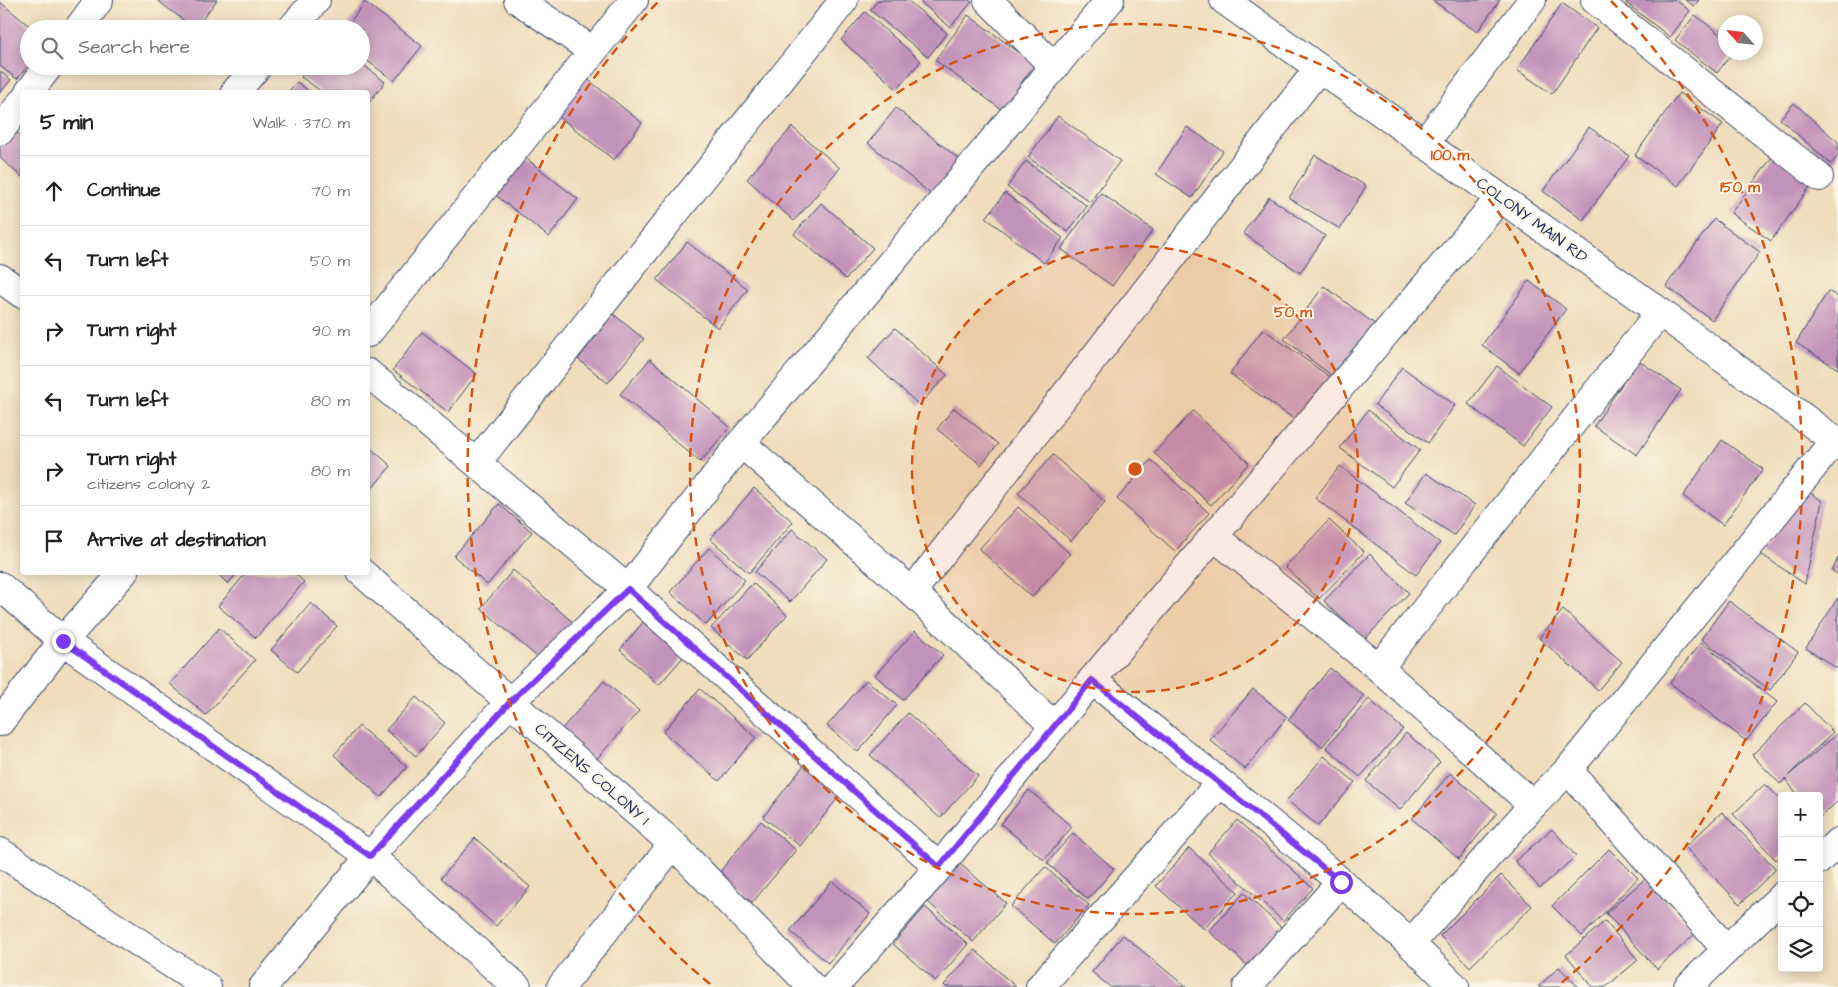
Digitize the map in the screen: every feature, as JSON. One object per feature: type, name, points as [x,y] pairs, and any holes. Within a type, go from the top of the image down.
[{"type":"street","points":[[85,20],[99,0]]},
{"type":"street","points":[[299,20],[316,0]]},
{"type":"street","points":[[518,0],[593,51]]},
{"type":"street","points":[[370,330],[634,0]]},
{"type":"street","points":[[477,462],[844,0]]},
{"type":"street","points":[[988,0],[1054,67]]},
{"type":"street","points":[[262,987],[370,856],[510,702],[628,589],[740,443],[1110,0]]},
{"type":"street","name":"COLONY MAIN RD","points":[[1224,0],[1660,312],[1836,442]]},
{"type":"street","points":[[1424,144],[1532,0]]},
{"type":"street","points":[[1595,0],[1819,177]]},
{"type":"street","points":[[912,592],[1319,68]]},
{"type":"street","points":[[31,90],[42,75]]},
{"type":"street","points":[[237,90],[250,75]]},
{"type":"street","points":[[0,132],[20,105]]},
{"type":"street","points":[[834,987],[939,867],[1092,680],[1500,198]]},
{"type":"street","points":[[0,278],[20,293]]},
{"type":"street","points":[[1379,668],[1660,312]]},
{"type":"street","points":[[370,375],[628,589],[939,867]]},
{"type":"street","points":[[1411,943],[1533,805],[1568,770],[1836,442]]},
{"type":"street","points":[[740,443],[912,592],[1054,726]]},
{"type":"street","points":[[1213,536],[1379,668],[1533,805]]},
{"type":"street","points":[[0,722],[63,641],[121,575]]},
{"type":"street","name":"CITIZENS COLONY 1","points":[[364,575],[672,844],[812,987]]},
{"type":"street","points":[[0,586],[63,641],[370,856],[517,987]]},
{"type":"street","points":[[1092,680],[1341,882],[1411,943],[1455,987]]},
{"type":"street","points":[[1568,770],[1726,948]]},
{"type":"street","points":[[1040,987],[1220,784]]},
{"type":"street","points":[[1823,856],[1838,842]]},
{"type":"street","points":[[561,987],[672,844]]},
{"type":"street","points":[[0,852],[207,987]]},
{"type":"street","points":[[1247,987],[1341,882]]},
{"type":"street","points":[[1688,987],[1726,948],[1778,900]]},
{"type":"building","points":[[157,0],[217,0],[202,20],[183,20]]},
{"type":"building","points":[[878,0],[907,0],[947,33],[928,57],[870,10]]},
{"type":"building","points":[[918,0],[969,0],[972,2],[950,27]]},
{"type":"building","points":[[1432,0],[1500,0],[1477,32]]},
{"type":"building","points":[[1629,0],[1676,0],[1690,11],[1670,37],[1626,3]]},
{"type":"building","points":[[1685,0],[1699,0],[1694,6]]},
{"type":"building","points":[[0,2],[22,20],[20,20],[20,75],[17,79],[0,66]]},
{"type":"building","points":[[365,2],[422,46],[394,81],[370,63],[370,20],[352,20]]},
{"type":"building","points":[[1562,3],[1597,28],[1552,94],[1517,70]]},
{"type":"building","points":[[865,12],[921,61],[897,89],[841,40]]},
{"type":"building","points":[[968,15],[1035,64],[1002,110],[935,60]]},
{"type":"building","points":[[1695,15],[1718,33],[1718,60],[1727,60],[1717,73],[1675,40]]},
{"type":"building","points":[[370,70],[385,82],[370,101],[370,90],[319,90],[301,77],[302,75],[370,75]]},
{"type":"building","points":[[0,71],[11,80],[0,93]]},
{"type":"building","points":[[586,78],[642,123],[614,160],[557,115]]},
{"type":"building","points":[[297,82],[307,90],[290,90]]},
{"type":"building","points":[[1679,93],[1723,124],[1678,186],[1635,155]]},
{"type":"building","points":[[1794,103],[1838,142],[1838,156],[1831,164],[1780,119]]},
{"type":"building","points":[[896,108],[965,164],[937,199],[868,143]]},
{"type":"building","points":[[1058,116],[1120,161],[1090,202],[1028,157]]},
{"type":"building","points":[[792,127],[840,168],[794,221],[747,179]]},
{"type":"building","points":[[1187,127],[1223,151],[1192,198],[1156,174]]},
{"type":"building","points":[[1589,127],[1629,156],[1583,220],[1543,191]]},
{"type":"building","points":[[14,130],[20,135],[20,175],[0,158],[0,147]]},
{"type":"building","points":[[518,152],[578,199],[549,237],[489,190]]},
{"type":"building","points":[[1315,155],[1366,186],[1340,229],[1289,198]]},
{"type":"building","points":[[1773,156],[1812,184],[1771,241],[1731,213]]},
{"type":"building","points":[[1026,161],[1087,206],[1068,232],[1007,187]]},
{"type":"building","points":[[1005,193],[1063,238],[1044,263],[986,218]]},
{"type":"building","points":[[1101,193],[1153,230],[1112,286],[1061,249]]},
{"type":"building","points":[[1269,197],[1325,236],[1300,273],[1243,233]]},
{"type":"building","points":[[821,203],[873,248],[846,279],[794,234]]},
{"type":"building","points":[[1714,219],[1760,252],[1712,320],[1666,286]]},
{"type":"building","points":[[687,242],[748,289],[718,328],[657,280]]},
{"type":"building","points":[[1529,281],[1566,309],[1519,373],[1482,345]]},
{"type":"building","points":[[1324,286],[1376,325],[1336,379],[1284,339]]},
{"type":"building","points":[[1828,291],[1838,297],[1838,369],[1796,343]]},
{"type":"building","points":[[613,314],[644,339],[608,383],[578,359]]},
{"type":"building","points":[[895,328],[947,375],[919,405],[868,358]]},
{"type":"building","points":[[1263,329],[1330,377],[1298,422],[1230,374]]},
{"type":"building","points":[[422,332],[477,374],[448,412],[393,370]]},
{"type":"building","points":[[650,359],[730,427],[700,462],[620,394]]},
{"type":"building","points":[[1638,360],[1681,390],[1637,455],[1594,426]]},
{"type":"building","points":[[1497,366],[1552,407],[1523,446],[1468,404]]},
{"type":"building","points":[[1402,367],[1455,405],[1428,443],[1375,405]]},
{"type":"building","points":[[954,408],[998,444],[981,465],[937,429]]},
{"type":"building","points":[[1368,410],[1420,450],[1392,487],[1340,448]]},
{"type":"building","points":[[1193,411],[1249,463],[1211,505],[1154,453]]},
{"type":"building","points":[[1722,440],[1763,469],[1723,525],[1683,496]]},
{"type":"building","points":[[370,448],[391,466],[370,491]]},
{"type":"building","points":[[1053,455],[1105,502],[1071,541],[1018,493]]},
{"type":"building","points":[[1151,460],[1209,513],[1175,551],[1117,499]]},
{"type":"building","points":[[1340,466],[1440,543],[1416,575],[1315,498]]},
{"type":"building","points":[[1426,473],[1475,505],[1454,535],[1405,503]]},
{"type":"building","points":[[754,488],[793,522],[749,573],[710,539]]},
{"type":"building","points":[[1804,488],[1822,501],[1805,584],[1761,554]]},
{"type":"building","points":[[499,504],[532,532],[487,585],[454,556]]},
{"type":"building","points":[[1018,507],[1070,554],[1032,597],[979,549]]},
{"type":"building","points":[[1329,520],[1364,552],[1319,599],[1285,567]]},
{"type":"building","points":[[792,529],[827,559],[790,602],[755,572]]},
{"type":"building","points":[[709,548],[745,580],[706,625],[670,592]]},
{"type":"building","points":[[1370,554],[1409,593],[1364,640],[1324,601]]},
{"type":"building","points":[[1838,558],[1838,574],[1832,571]]},
{"type":"building","points":[[513,570],[577,626],[545,664],[481,608]]},
{"type":"building","points":[[219,575],[236,575],[228,584]]},
{"type":"building","points":[[244,575],[296,575],[304,582],[256,638],[218,606]]},
{"type":"building","points":[[753,583],[787,615],[747,660],[711,628]]},
{"type":"building","points":[[1838,598],[1838,669],[1806,648]]},
{"type":"building","points":[[1729,601],[1798,652],[1770,690],[1701,639]]},
{"type":"building","points":[[311,603],[337,626],[297,672],[271,650]]},
{"type":"building","points":[[1563,610],[1622,662],[1598,690],[1539,638]]},
{"type":"building","points":[[644,621],[684,656],[659,685],[620,650]]},
{"type":"building","points":[[219,628],[255,660],[206,715],[170,684]]},
{"type":"building","points":[[915,631],[943,655],[903,700],[875,675]]},
{"type":"building","points":[[1701,642],[1777,702],[1746,741],[1670,683]]},
{"type":"building","points":[[1330,668],[1364,696],[1322,747],[1288,720]]},
{"type":"building","points":[[866,680],[897,705],[858,752],[827,726]]},
{"type":"building","points":[[604,681],[639,711],[593,763],[558,733]]},
{"type":"building","points":[[700,689],[756,737],[719,781],[663,732]]},
{"type":"building","points":[[1253,689],[1287,717],[1245,769],[1210,740]]},
{"type":"building","points":[[416,697],[445,723],[416,756],[386,730]]},
{"type":"building","points":[[1369,699],[1403,729],[1360,777],[1326,747]]},
{"type":"building","points":[[1805,703],[1833,732],[1788,776],[1838,733],[1838,801],[1823,814],[1823,792],[1796,792],[1785,779],[1780,784],[1752,755]]},
{"type":"building","points":[[908,713],[978,776],[940,818],[870,755]]},
{"type":"building","points":[[359,726],[407,767],[381,797],[334,755]]},
{"type":"building","points":[[1406,733],[1440,762],[1400,810],[1366,781]]},
{"type":"building","points":[[1324,756],[1355,782],[1318,826],[1287,800]]},
{"type":"building","points":[[804,765],[841,794],[800,846],[763,817]]},
{"type":"building","points":[[1450,773],[1497,813],[1459,859],[1412,819]]},
{"type":"building","points":[[1765,784],[1778,797],[1778,858],[1776,860],[1733,814]]},
{"type":"building","points":[[1029,790],[1072,827],[1044,860],[1001,824]]},
{"type":"building","points":[[1722,812],[1776,869],[1740,904],[1685,847]]},
{"type":"building","points":[[1237,820],[1313,888],[1283,921],[1208,853]]},
{"type":"building","points":[[761,821],[796,850],[752,903],[718,874]]},
{"type":"building","points":[[1552,829],[1576,856],[1540,888],[1515,861]]},
{"type":"building","points":[[1073,833],[1114,869],[1088,899],[1047,863]]},
{"type":"building","points":[[475,838],[530,887],[496,926],[441,878]]},
{"type":"building","points":[[1189,848],[1238,892],[1204,929],[1156,886]]},
{"type":"building","points":[[1609,849],[1638,878],[1582,936],[1552,906]]},
{"type":"building","points":[[960,864],[1006,903],[973,942],[928,902]]},
{"type":"building","points":[[1045,867],[1089,905],[1055,944],[1011,906]]},
{"type":"building","points":[[1501,875],[1532,906],[1470,967],[1440,936]]},
{"type":"building","points":[[1645,879],[1695,934],[1657,969],[1606,913]]},
{"type":"building","points":[[832,881],[870,914],[828,963],[790,931]]},
{"type":"building","points":[[1244,893],[1283,929],[1249,967],[1209,931]]},
{"type":"building","points":[[925,907],[968,944],[936,981],[893,944]]},
{"type":"building","points":[[1605,921],[1638,960],[1606,987],[1593,987],[1566,955]]},
{"type":"building","points":[[1123,935],[1186,987],[1110,987],[1092,972]]},
{"type":"building","points":[[975,950],[1016,987],[946,987],[944,985]]},
{"type":"building","points":[[1559,967],[1578,987],[1538,987]]},
{"type":"route","points":[[63,641],[370,856],[510,702],[628,589],[939,867],[1092,680],[1341,882]]}]
